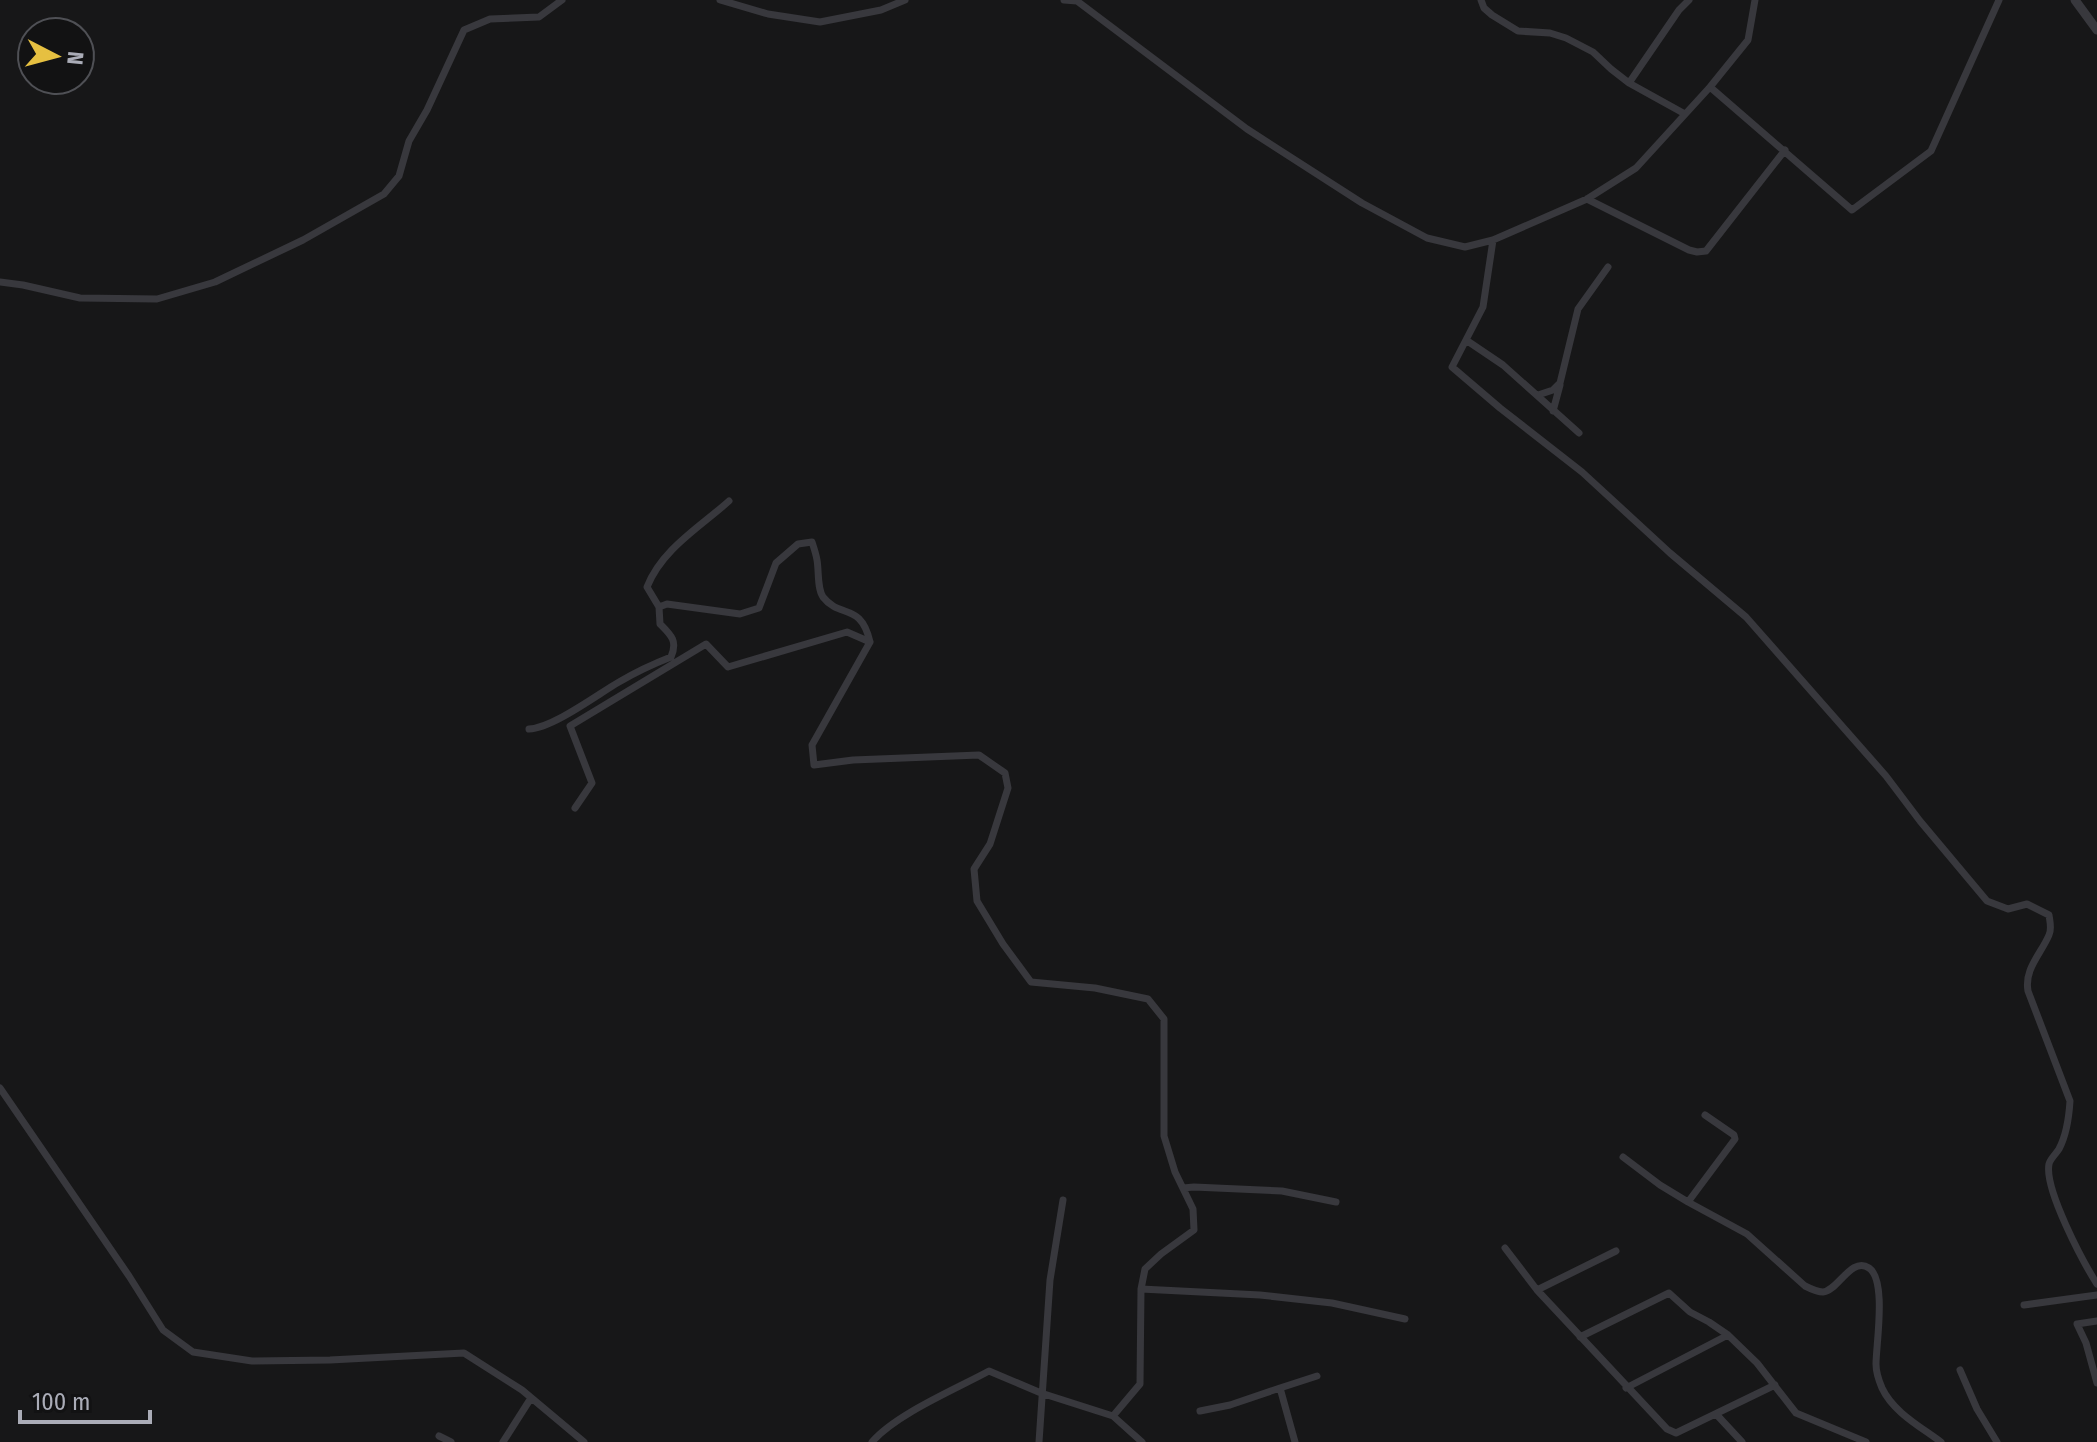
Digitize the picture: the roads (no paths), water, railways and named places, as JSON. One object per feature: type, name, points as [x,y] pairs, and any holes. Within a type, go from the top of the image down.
[{"type":"street","points":[[0,282],[80,298],[157,299],[215,282],[303,240],[384,194],[399,176],[409,141],[464,30],[490,19],[539,17],[562,0]]},
{"type":"street","points":[[720,0],[768,14],[820,22],[881,10],[905,0]]},
{"type":"street","points":[[1064,0],[1077,0],[1247,129],[1362,203],[1427,238],[1465,247],[1493,240],[1587,199],[1636,168],[1748,40],[1755,0]]},
{"type":"street","points":[[1481,0],[1492,15],[1518,31],[1550,33],[1593,52],[1629,83],[1685,114]]},
{"type":"street","points":[[1629,83],[1689,0]]},
{"type":"street","points":[[1710,87],[1852,210],[1931,151],[1999,0]]},
{"type":"street","points":[[2075,0],[2097,30]]},
{"type":"street","points":[[1587,199],[1689,250],[1706,251],[1785,150]]},
{"type":"street","points":[[1493,240],[1483,307],[1452,367],[1582,472],[1746,617],[1886,776],[1987,901],[2008,909],[2027,904],[2049,915],[2051,932],[2026,980],[2070,1101],[2069,1119],[2059,1149],[2049,1163],[2050,1180],[2082,1261],[2097,1284]]},
{"type":"street","points":[[1553,411],[1578,309],[1608,267]]},
{"type":"street","points":[[1466,340],[1503,365],[1579,433]]},
{"type":"street","points":[[1538,395],[1553,390],[1560,383]]},
{"type":"street","points":[[529,729],[536,729],[573,711],[642,669],[671,657],[675,648],[673,636],[660,624],[659,607],[647,587],[653,571],[672,550],[729,501]]},
{"type":"street","points":[[659,607],[667,604],[740,614],[759,608],[776,563],[798,544],[812,542],[817,556],[821,595],[867,625],[870,642],[812,745],[814,765],[853,760],[979,755],[1005,773],[1008,788],[990,844],[974,869],[977,901],[1003,944],[1031,982],[1095,988],[1148,999],[1164,1019],[1164,1136],[1175,1172],[1193,1209],[1194,1230],[1145,1269],[1141,1289],[1140,1384],[1113,1416]]},
{"type":"street","points":[[575,808],[592,783],[570,726],[706,644],[728,667],[847,632],[870,642]]},
{"type":"street","points":[[0,1088],[163,1330],[193,1352],[252,1361],[464,1353],[531,1398],[584,1442]]},
{"type":"street","points":[[1688,1202],[1735,1139],[1734,1135],[1705,1115]]},
{"type":"street","points":[[1623,1157],[1660,1185],[1747,1234],[1793,1276],[1815,1291],[1825,1292],[1832,1288],[1853,1268],[1868,1267],[1873,1273],[1880,1309],[1876,1368],[1882,1387],[1890,1402],[1941,1442]]},
{"type":"street","points":[[1183,1188],[1282,1191],[1336,1202]]},
{"type":"street","points":[[1039,1442],[1050,1280],[1063,1200]]},
{"type":"street","points":[[1505,1248],[1537,1290],[1667,1429],[1676,1433],[1775,1385]]},
{"type":"street","points":[[1537,1290],[1616,1251]]},
{"type":"street","points":[[1141,1289],[1260,1295],[1332,1303],[1405,1319]]},
{"type":"street","points":[[1580,1337],[1669,1293],[1690,1312],[1728,1335],[1757,1363],[1796,1413],[1866,1442]]},
{"type":"street","points":[[2024,1305],[2097,1295]]},
{"type":"street","points":[[2097,1321],[2077,1324],[2086,1343],[2097,1383]]},
{"type":"street","points":[[1626,1388],[1728,1335]]},
{"type":"street","points":[[1960,1370],[1977,1409],[1997,1442]]},
{"type":"street","points":[[872,1442],[880,1433],[908,1415],[989,1371],[1041,1393],[1113,1416],[1142,1442]]},
{"type":"street","points":[[1200,1411],[1230,1405],[1317,1376]]},
{"type":"street","points":[[1280,1388],[1295,1442]]},
{"type":"street","points":[[503,1442],[531,1398]]},
{"type":"street","points":[[1716,1414],[1742,1442]]},
{"type":"street","points":[[439,1436],[451,1442]]}]
